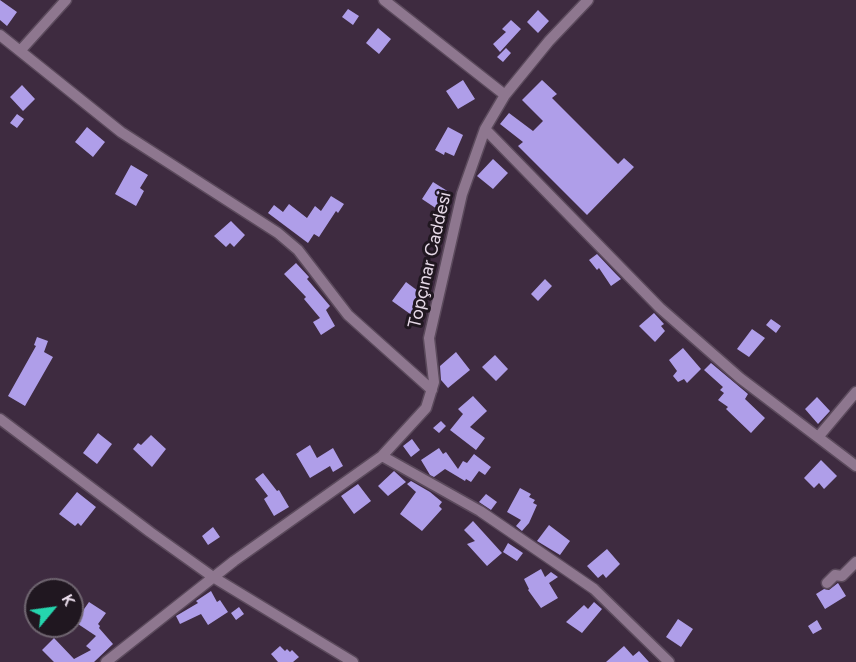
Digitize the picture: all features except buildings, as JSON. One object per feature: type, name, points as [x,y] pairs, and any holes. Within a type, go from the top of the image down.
[{"type":"street","points":[[20,51],[66,0]]},
{"type":"street","points":[[384,0],[505,95]]},
{"type":"street","name":"Topçınar Caddesi","points":[[106,662],[213,577],[382,456],[426,408],[434,381],[429,338],[462,194],[485,129],[505,95],[549,41],[588,0]]},
{"type":"street","points":[[0,35],[122,132],[278,233],[298,250],[348,315],[432,390]]},
{"type":"street","points":[[485,129],[660,308],[740,378],[856,466]]},
{"type":"street","points":[[819,436],[856,392]]},
{"type":"street","points":[[0,419],[213,577],[353,662]]},
{"type":"street","points":[[382,456],[480,511],[594,589],[669,662]]},
{"type":"street","points":[[827,583],[835,575],[842,576],[856,562]]}]
